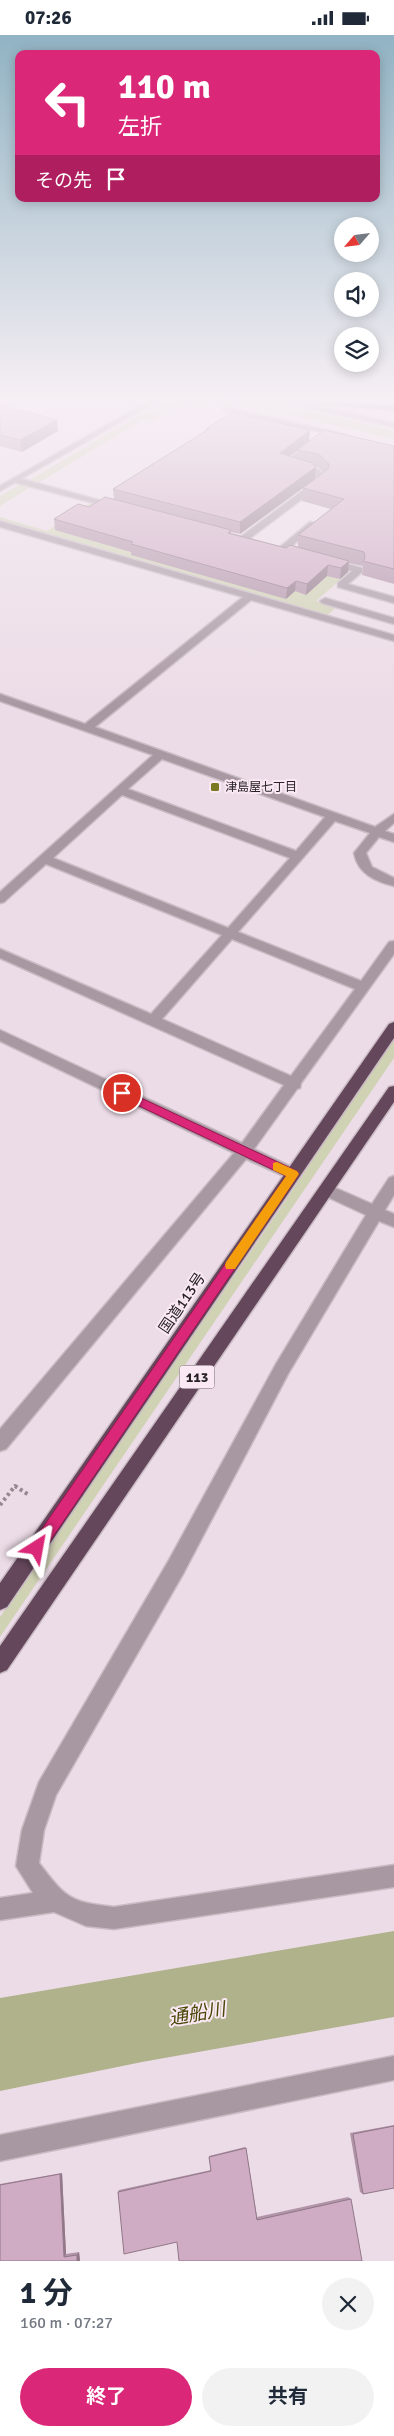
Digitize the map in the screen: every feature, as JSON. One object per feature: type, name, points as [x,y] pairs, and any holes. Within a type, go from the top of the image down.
[{"type":"highway","name":"国道113号","points":[[0,1600],[394,1027]]},
{"type":"highway","name":"113","points":[[0,1663],[394,1091]]},
{"type":"street","points":[[91,500],[121,508]]},
{"type":"street","points":[[258,544],[237,539],[293,500]]},
{"type":"street","points":[[283,549],[319,520]]},
{"type":"street","points":[[0,524],[394,639]]},
{"type":"street","points":[[273,549],[293,551]]},
{"type":"street","points":[[321,559],[359,570],[341,585],[394,600]]},
{"type":"street","points":[[87,728],[250,596]]},
{"type":"street","points":[[325,601],[394,621]]},
{"type":"street","points":[[0,697],[394,838]]},
{"type":"street","points":[[0,899],[160,755]]},
{"type":"street","points":[[122,791],[297,856]]},
{"type":"street","points":[[154,1020],[333,816]]},
{"type":"street","points":[[394,817],[377,832],[360,853],[360,861],[365,868],[374,875],[394,882]]},
{"type":"street","points":[[44,859],[364,987]]},
{"type":"street","points":[[0,1443],[244,1151],[295,1084],[394,945]]},
{"type":"street","points":[[0,953],[295,1084]]},
{"type":"street","points":[[0,1035],[293,1174]]},
{"type":"street","points":[[394,1182],[282,1369],[176,1567],[47,1790],[33,1830],[27,1866],[54,1901],[86,1915],[114,1918],[394,1876]]},
{"type":"street","points":[[326,1190],[394,1221]]},
{"type":"street","points":[[0,1909],[54,1901]]},
{"type":"street","points":[[0,2148],[394,2068]]},
{"type":"path","points":[[0,1505],[15,1486],[29,1495]]},
{"type":"shaded area","points":[[0,500],[10,500],[0,506]]},
{"type":"shaded area","points":[[90,503],[328,568],[327,570],[346,575],[316,601],[336,607],[327,616],[0,521],[0,517],[47,531]]},
{"type":"shaded area","points":[[394,1038],[394,1058],[0,1637],[0,1617],[280,1209]]},
{"type":"water","name":"通船川","points":[[394,1931],[394,2017],[142,2062],[0,2091],[0,1998]]},
{"type":"building","points":[[100,500],[116,500],[231,530],[228,533],[286,548],[290,545],[349,561],[341,568],[328,565],[307,584],[296,581],[287,588],[131,544],[133,542],[54,519],[78,504],[89,507]]},
{"type":"building","points":[[155,500],[271,500],[240,522]]},
{"type":"building","points":[[343,500],[394,500],[394,569],[363,561],[365,558],[364,552],[298,535]]},
{"type":"building","points":[[394,2126],[394,2188],[363,2194],[353,2134]]},
{"type":"building","points":[[246,2148],[257,2220],[351,2199],[362,2261],[179,2261],[177,2242],[124,2254],[118,2192],[211,2171],[209,2157]]},
{"type":"building","points":[[60,2174],[64,2257],[77,2255],[77,2261],[0,2261],[0,2185]]},
{"type":"slow traffic","points":[[231,1265],[293,1174],[277,1167]]},
{"type":"place","name":"津島屋七丁目","points":[[215,787]]},
{"type":"route","points":[[37,1548],[293,1174],[122,1093]]}]
